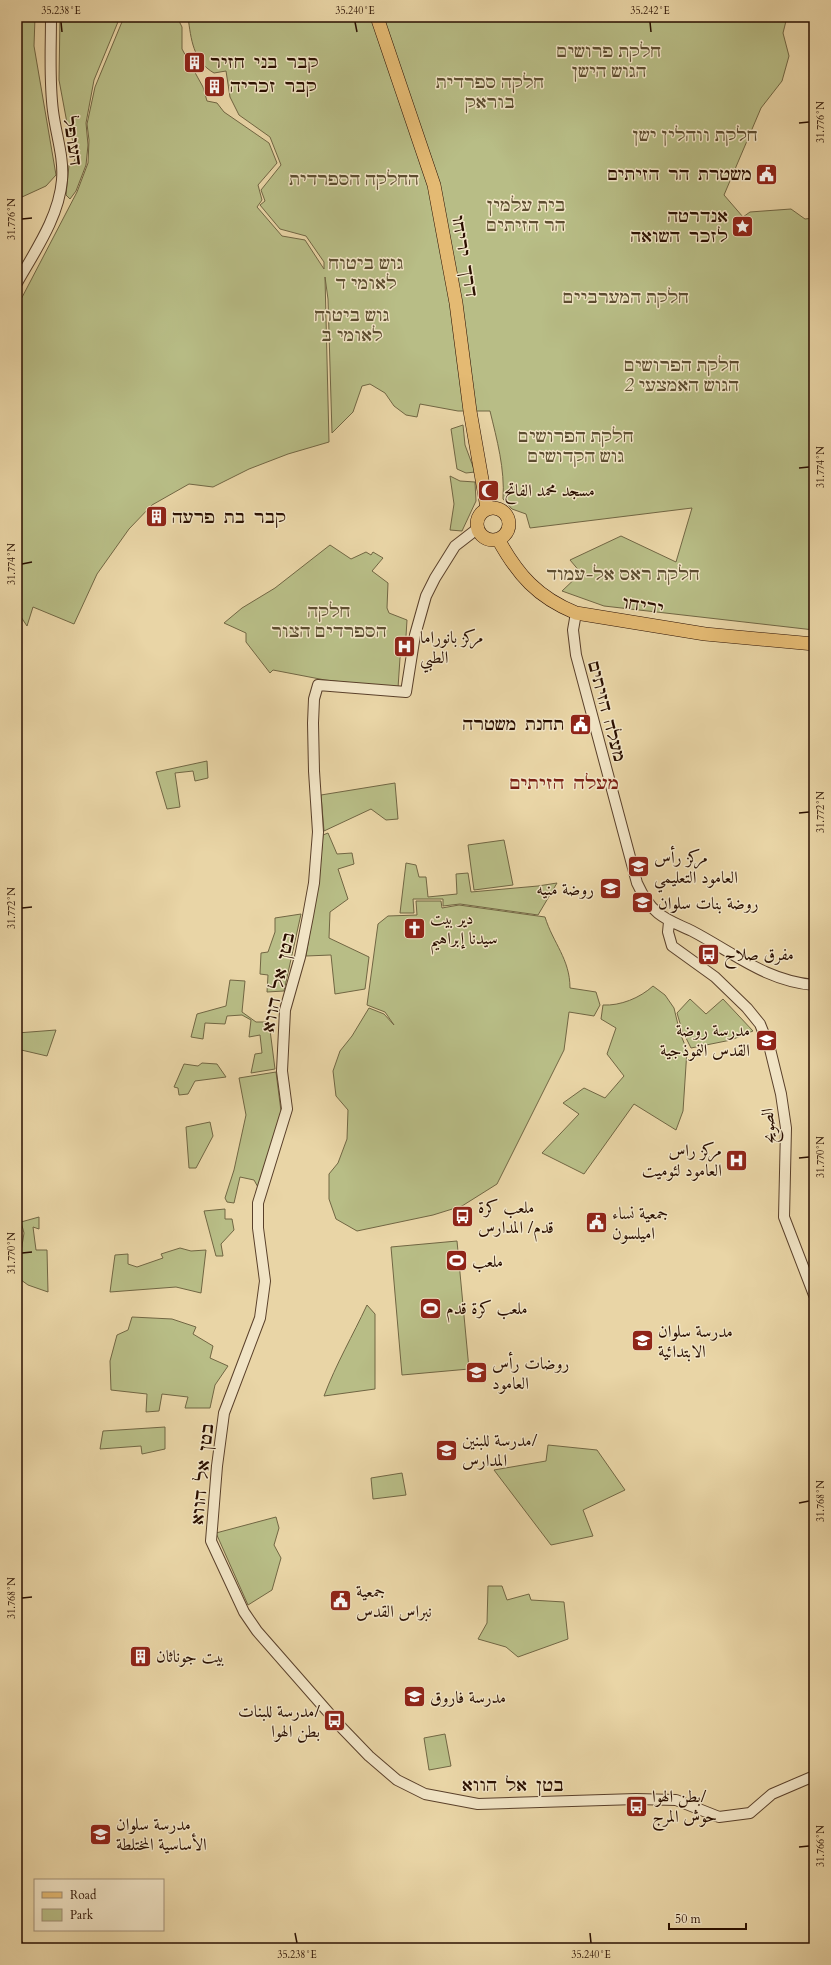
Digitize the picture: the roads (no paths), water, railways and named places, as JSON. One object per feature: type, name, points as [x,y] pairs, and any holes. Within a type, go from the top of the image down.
[{"type":"main road","name":"דרך יריחו","points":[[377,17],[434,185],[456,303],[470,411],[487,508]]},
{"type":"main road","points":[[487,508],[498,508],[503,511],[509,521],[508,530],[498,539],[487,540],[479,534],[477,529],[476,524],[479,514],[487,508]]},
{"type":"main road","name":"יריחו","points":[[498,539],[520,574],[536,590],[556,605],[576,613],[705,634],[814,644]]},
{"type":"street","name":"העופל","points":[[17,283],[55,212],[62,181],[62,154],[52,103],[50,60],[52,17]]},
{"type":"street","name":"בטן אל הווא","points":[[477,529],[455,546],[435,578],[426,596],[415,635],[406,692],[318,685],[314,699],[314,771],[318,832],[314,883],[300,957],[285,1010],[282,1071],[287,1109],[258,1203],[258,1228],[266,1281],[260,1318],[224,1413],[217,1466],[211,1541],[244,1612],[257,1631],[342,1728],[369,1756],[397,1780],[425,1794],[478,1804],[636,1799],[676,1800],[719,1817],[750,1813],[772,1794],[814,1776]]},
{"type":"street","name":"מעלה הזיתים","points":[[576,613],[573,630],[576,655],[637,883],[649,904],[669,922],[691,931],[767,974],[794,983],[814,985]]},
{"type":"street","name":"الصويح","points":[[669,922],[668,932],[672,946],[715,978],[747,1008],[760,1024],[770,1049],[781,1094],[786,1128],[784,1217],[814,1296]]},
{"type":"street","points":[[17,1944],[19,1948]]},
{"type":"place","name":"קבר בני חזיר","points":[[194,62]]},
{"type":"place","name":"קבר זכריה","points":[[215,86]]},
{"type":"place","name":"משטרת הר הזיתים","points":[[767,174]]},
{"type":"place","name":"אנדרטה לזכר השואה","points":[[743,226]]},
{"type":"place","name":"مسجد محمد الفاتح","points":[[489,490]]},
{"type":"place","name":"קבר בת פרעה","points":[[156,517]]},
{"type":"place","name":"مركز بانوراما الطبي","points":[[405,647]]},
{"type":"place","name":"תחנת משטרה","points":[[580,724]]},
{"type":"place","name":"مركز رأس العامود التعليمي","points":[[639,867]]},
{"type":"place","name":"روضة منيه","points":[[610,889]]},
{"type":"place","name":"روضة بنات سلوان","points":[[643,903]]},
{"type":"place","name":"دير بيت سيدنا إبراهيم","points":[[415,928]]},
{"type":"place","name":"مفرق صلاح","points":[[708,954]]},
{"type":"place","name":"مدرسة روضة القدس النموذجية","points":[[766,1040]]},
{"type":"place","name":"مركز راس العامود لئوميت","points":[[737,1160]]},
{"type":"place","name":"ملعب كرة قدم/ المدارس","points":[[462,1217]]},
{"type":"place","name":"جمعية نساء اميلسون","points":[[596,1223]]},
{"type":"place","name":"ملعب","points":[[456,1261]]},
{"type":"place","name":"ملعب كرة قدم","points":[[430,1308]]},
{"type":"place","name":"مدرسة سلوان الابتدائية","points":[[642,1341]]},
{"type":"place","name":"روضات رأس العامود","points":[[477,1373]]},
{"type":"place","name":"مدرسة للبنين/ المدارس","points":[[446,1450]]},
{"type":"place","name":"جمعية نبراس القدس","points":[[340,1601]]},
{"type":"place","name":"بيت جوناثان","points":[[141,1656]]},
{"type":"place","name":"مدرسة فاروق","points":[[414,1697]]},
{"type":"place","name":"مدرسة للبنات/ بطن الهوا","points":[[335,1721]]},
{"type":"place","name":"بطن الهوا/ حوش المرج","points":[[636,1806]]},
{"type":"place","name":"مدرسة سلوان الأساسية المختلطة","points":[[100,1834]]},
{"type":"district","name":"מעלה הזיתים","points":[[564,783]]},
{"type":"park label","name":"חלקת פרושים הגוש הישן","points":[[609,61]]},
{"type":"park label","name":"חלקה ספרדית בוראק","points":[[490,92]]},
{"type":"park label","name":"חלקת ווהלין ישן","points":[[695,135]]},
{"type":"park label","name":"החלקה הספרדית","points":[[354,179]]},
{"type":"park label","name":"בית עלמין הר הזיתים","points":[[526,215]]},
{"type":"park label","name":"גוש ביטוח לאומי ד","points":[[366,273]]},
{"type":"park label","name":"חלקת המערביים","points":[[626,297]]},
{"type":"park label","name":"גוש ביטוח לאומי ב","points":[[352,325]]},
{"type":"park label","name":"חלקת הפרושים הגוש האמצעי 2","points":[[682,375]]},
{"type":"park label","name":"חלקת הפרושים גוש הקדושים","points":[[576,446]]},
{"type":"park label","name":"חלקת ראס אל-עמוד","points":[[623,574]]},
{"type":"park label","name":"חלקה הספרדים הצור","points":[[329,621]]}]
